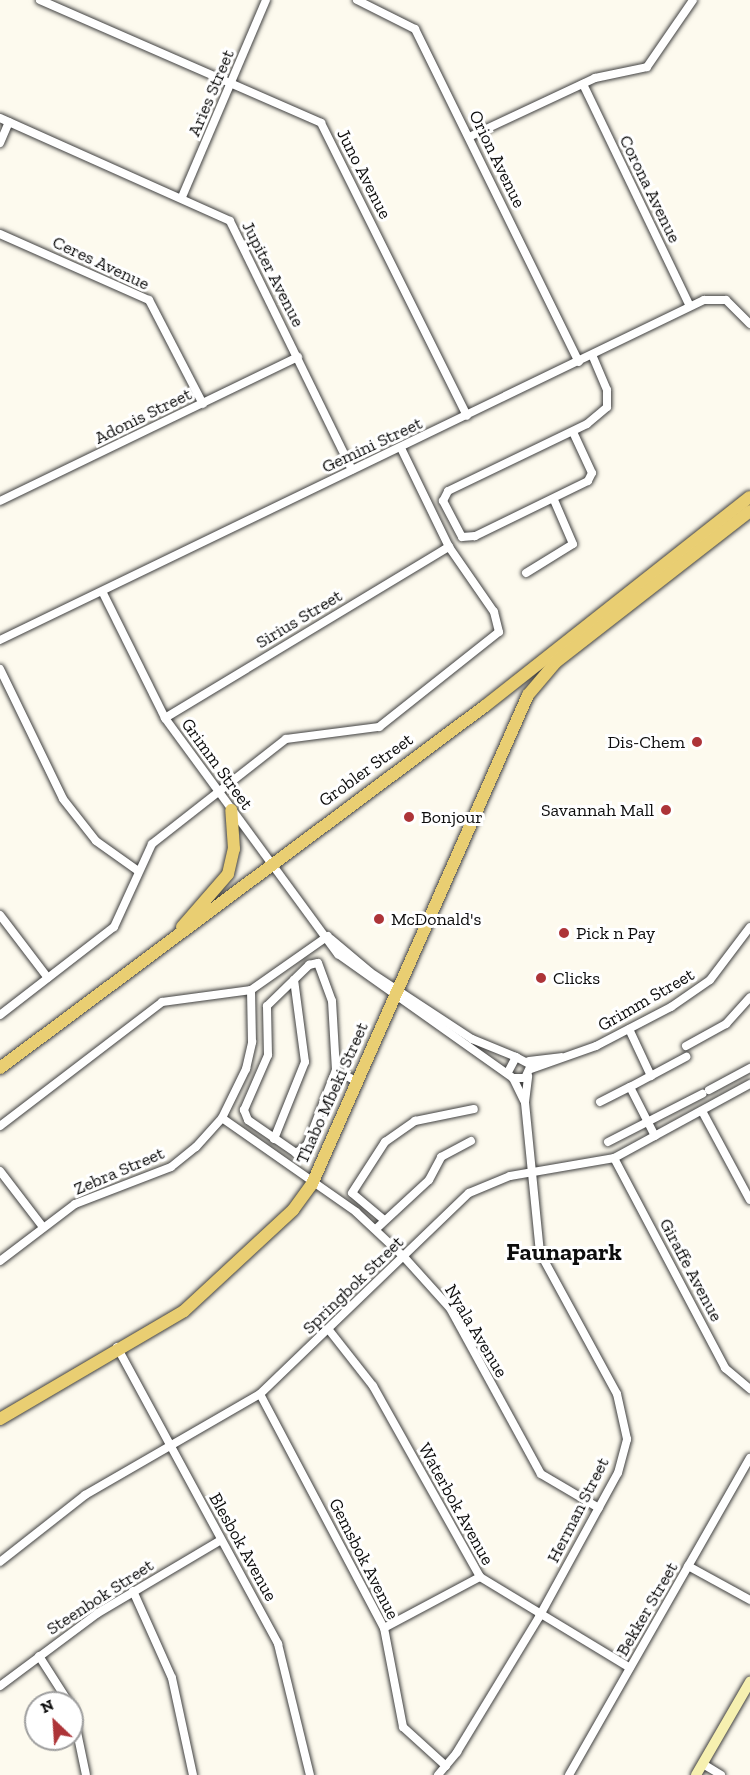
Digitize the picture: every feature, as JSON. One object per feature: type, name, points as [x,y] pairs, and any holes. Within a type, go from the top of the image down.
[{"type":"main road","name":"Grobler Street","points":[[0,1068],[272,861],[485,706],[597,621],[750,497]]},
{"type":"main road","points":[[485,706],[556,662],[750,511]]},
{"type":"main road","points":[[556,662],[597,621]]},
{"type":"main road","name":"Thabo Mbeki Street","points":[[0,1419],[117,1346],[203,1298],[293,1210],[312,1184],[356,1081],[397,995],[509,731],[528,695],[556,662]]},
{"type":"main road","points":[[176,936],[228,874],[234,849],[231,810]]},
{"type":"street","name":"Juno Avenue","points":[[40,0],[232,82],[321,123],[467,416]]},
{"type":"street","name":"Aries Street","points":[[182,197],[266,0]]},
{"type":"street","name":"Orion Avenue","points":[[357,0],[415,29],[579,362]]},
{"type":"street","points":[[469,137],[583,84],[647,67],[693,0]]},
{"type":"street","name":"Corona Avenue","points":[[583,84],[690,306]]},
{"type":"street","name":"Jupiter Avenue","points":[[0,118],[182,197],[234,226],[352,470]]},
{"type":"street","points":[[0,143],[9,122]]},
{"type":"street","name":"Ceres Avenue","points":[[0,234],[149,300],[203,404]]},
{"type":"street","name":"Gemini Street","points":[[0,640],[103,593],[690,306],[712,297],[726,300],[750,324]]},
{"type":"street","points":[[573,432],[591,477],[554,500],[467,538],[457,531],[443,501],[450,489],[573,432],[608,404],[592,355]]},
{"type":"street","name":"Adonis Street","points":[[1,499],[298,357]]},
{"type":"street","points":[[401,448],[449,547]]},
{"type":"street","points":[[526,573],[573,544],[554,500]]},
{"type":"street","name":"Grobler Street","points":[[0,1015],[117,923],[137,870],[152,844],[291,736],[385,723],[489,644],[501,627],[449,547]]},
{"type":"street","name":"Sirius Street","points":[[165,718],[449,547]]},
{"type":"street","name":"Grimm Street","points":[[103,593],[165,718],[217,793],[272,861],[329,938],[397,995],[511,1075],[568,1057],[629,1029],[704,985],[750,927]]},
{"type":"street","points":[[0,669],[68,807],[96,841],[137,870]]},
{"type":"street","points":[[0,915],[48,978]]},
{"type":"street","points":[[0,1125],[162,1002],[250,990],[329,938]]},
{"type":"street","points":[[315,962],[326,973],[336,1023],[336,1070],[302,1151],[274,1139],[246,1119],[244,1110],[268,1055],[267,1006],[315,962]]},
{"type":"street","points":[[274,1139],[305,1062],[294,980]]},
{"type":"street","name":"Zebra Street","points":[[0,1261],[43,1227],[87,1197],[180,1161],[222,1118],[250,1056],[250,990]]},
{"type":"street","name":"Grimm Street","points":[[397,995],[472,1039],[516,1056],[529,1068]]},
{"type":"street","points":[[686,1046],[726,1024],[750,996]]},
{"type":"street","points":[[629,1029],[651,1076]]},
{"type":"street","points":[[511,1075],[516,1056]]},
{"type":"street","points":[[600,1102],[686,1057]]},
{"type":"street","name":"Herman Street","points":[[438,1775],[446,1766],[539,1617],[599,1508],[621,1462],[625,1419],[617,1394],[544,1265],[525,1102],[529,1068]]},
{"type":"street","points":[[608,1142],[750,1068]]},
{"type":"street","points":[[336,1070],[356,1081]]},
{"type":"street","name":"Herman Street","points":[[511,1075],[525,1102]]},
{"type":"street","name":"Springbok Street","points":[[0,1562],[86,1495],[170,1444],[260,1394],[469,1193],[491,1181],[533,1171],[614,1158],[750,1084]]},
{"type":"street","points":[[630,1087],[655,1136]]},
{"type":"street","points":[[383,1219],[352,1193],[385,1142],[415,1121],[474,1109]]},
{"type":"street","points":[[702,1112],[750,1200]]},
{"type":"street","name":"Nyala Avenue","points":[[222,1118],[376,1229],[404,1257],[453,1314],[541,1474],[599,1508]]},
{"type":"street","points":[[376,1229],[383,1219],[429,1180],[441,1157],[471,1141]]},
{"type":"street","name":"Giraffe Avenue","points":[[614,1158],[725,1368],[750,1389]]},
{"type":"street","points":[[0,1171],[43,1227]]},
{"type":"street","name":"Waterbok Avenue","points":[[329,1330],[373,1386],[480,1578],[539,1617],[630,1668]]},
{"type":"street","name":"Blesbok Avenue","points":[[117,1346],[278,1644],[310,1775]]},
{"type":"street","name":"Gemsbok Avenue","points":[[260,1394],[384,1628],[403,1727],[446,1766]]},
{"type":"street","name":"Bekker Street","points":[[569,1775],[750,1458]]},
{"type":"street","name":"Steenbok Street","points":[[0,1686],[39,1656],[133,1592],[221,1540]]},
{"type":"street","points":[[688,1566],[750,1600]]},
{"type":"street","points":[[384,1628],[480,1578]]},
{"type":"street","points":[[133,1592],[169,1669],[193,1775]]},
{"type":"street","points":[[39,1656],[61,1691]]},
{"type":"street","points":[[696,1775],[750,1682]]},
{"type":"street","points":[[81,1751],[86,1775]]},
{"type":"street","points":[[703,1764],[722,1775]]},
{"type":"place","name":"Dis-Chem","points":[[697,742]]},
{"type":"place","name":"Savannah Mall","points":[[666,810]]},
{"type":"place","name":"Bonjour","points":[[409,817]]},
{"type":"place","name":"McDonald's","points":[[379,919]]},
{"type":"place","name":"Pick n Pay","points":[[564,933]]},
{"type":"place","name":"Clicks","points":[[541,978]]},
{"type":"district","name":"Faunapark","points":[[564,1252]]}]
